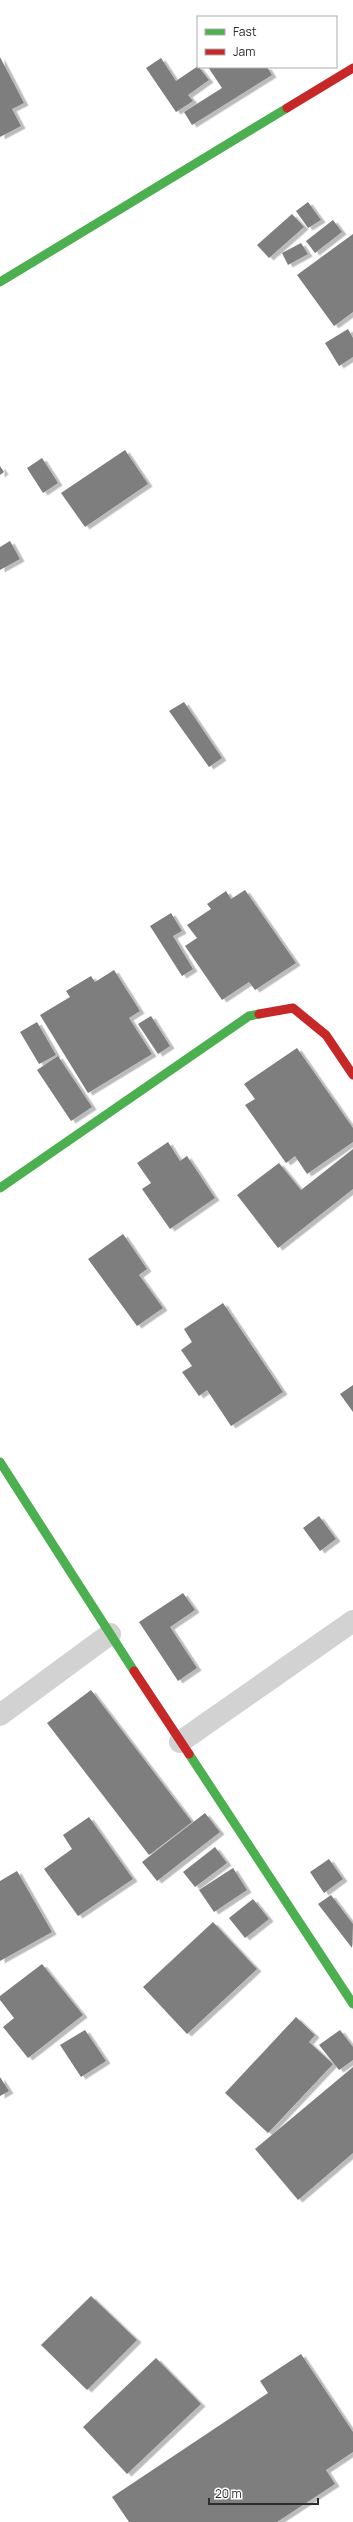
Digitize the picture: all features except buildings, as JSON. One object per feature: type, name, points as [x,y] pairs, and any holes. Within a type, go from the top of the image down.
[{"type":"street","points":[[0,282],[353,68]]},
{"type":"street","points":[[0,1188],[249,1016],[293,1008],[326,1035],[353,1075]]},
{"type":"street","points":[[0,1462],[180,1742],[353,2004]]},
{"type":"street","points":[[180,1742],[353,1621]]},
{"type":"street","points":[[0,1715],[110,1634]]},
{"type":"traffic: fast","points":[[0,282],[287,108]]},
{"type":"traffic: fast","points":[[0,1188],[249,1016],[259,1014]]},
{"type":"traffic: fast","points":[[0,1462],[134,1671]]},
{"type":"traffic: fast","points":[[189,1754],[353,2004]]},
{"type":"traffic: jam","points":[[287,108],[353,68]]},
{"type":"traffic: jam","points":[[259,1014],[293,1008],[326,1035],[353,1075]]},
{"type":"traffic: jam","points":[[134,1671],[189,1754]]}]
